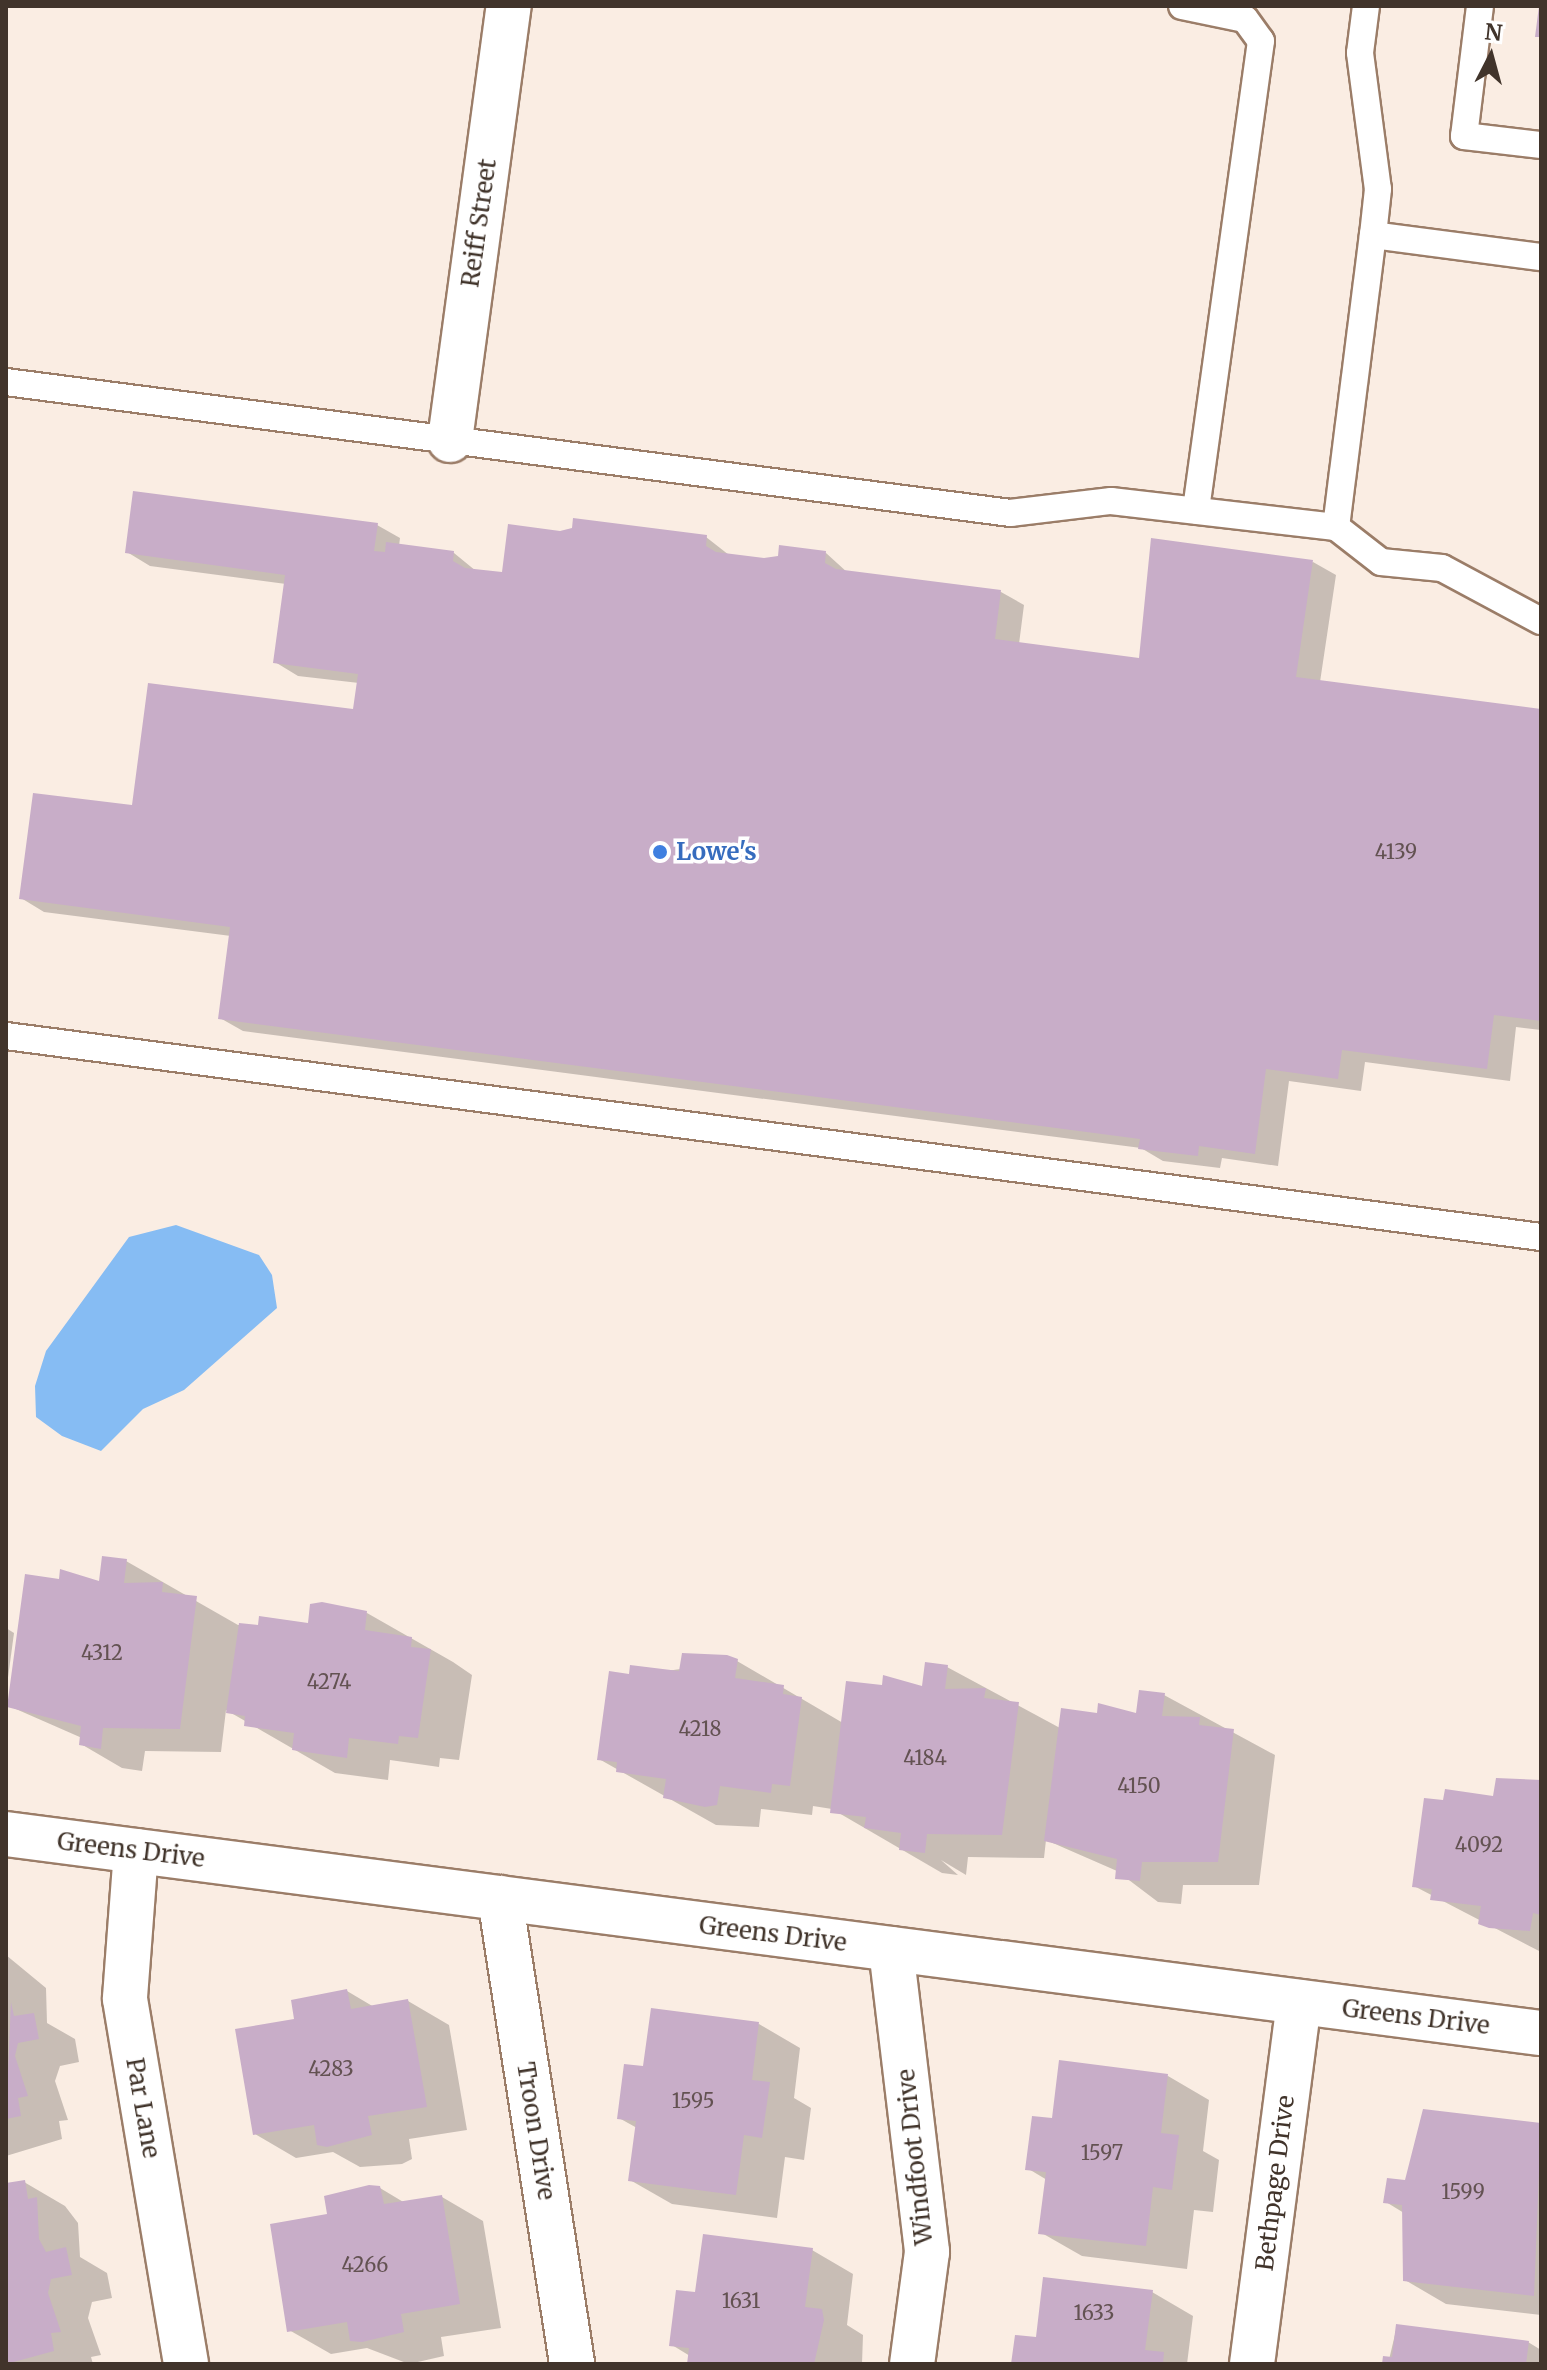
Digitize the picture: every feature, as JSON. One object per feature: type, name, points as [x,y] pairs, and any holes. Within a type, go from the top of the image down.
[{"type":"street","name":"Reiff Street","points":[[450,440],[509,6]]},
{"type":"street","name":"Greens Drive","points":[[6,1834],[1541,2033]]},
{"type":"street","name":"Par Lane","points":[[136,1851],[125,1999],[186,2364]]},
{"type":"street","name":"Troon Drive","points":[[500,1898],[572,2364]]},
{"type":"street","name":"Windfoot Drive","points":[[891,1949],[927,2252],[912,2364]]},
{"type":"street","name":"Bethpage Drive","points":[[1252,2364],[1299,2002]]},
{"type":"lane","points":[[1182,6],[1245,19],[1261,41],[1196,511]]},
{"type":"lane","points":[[1336,527],[1378,189],[1360,53],[1366,6]]},
{"type":"lane","points":[[1480,6],[1464,136],[1541,145]]},
{"type":"lane","points":[[1373,235],[1541,257]]},
{"type":"lane","points":[[6,382],[1010,513],[1111,501],[1336,527],[1381,562],[1442,568],[1541,621]]},
{"type":"lane","points":[[6,1036],[1541,1237]]},
{"type":"water","points":[[176,1225],[259,1255],[272,1275],[277,1308],[184,1390],[143,1409],[101,1451],[62,1436],[36,1417],[35,1386],[46,1351],[129,1237]]},
{"type":"building","points":[[1539,6],[1541,37],[1535,37]]},
{"type":"building","name":"Lowe's","points":[[133,491],[378,523],[374,551],[385,552],[386,542],[454,551],[453,561],[465,568],[502,572],[508,524],[560,531],[572,528],[573,518],[707,535],[706,546],[716,552],[764,558],[778,556],[779,545],[826,551],[825,563],[836,569],[1001,590],[995,639],[1139,658],[1151,538],[1313,560],[1296,677],[1541,709],[1541,1021],[1494,1015],[1487,1069],[1342,1050],[1338,1079],[1266,1069],[1255,1154],[1199,1146],[1198,1156],[1138,1149],[1140,1139],[218,1019],[230,927],[19,899],[33,793],[132,805],[148,683],[353,709],[358,674],[273,663],[285,575],[125,553]]},
{"type":"building","points":[[102,1556],[127,1559],[124,1583],[163,1582],[162,1592],[197,1596],[180,1729],[103,1728],[101,1749],[79,1745],[81,1726],[7,1707],[25,1574],[59,1579],[60,1569],[99,1581]]},
{"type":"building","points":[[322,1602],[367,1611],[365,1630],[412,1637],[411,1647],[431,1649],[418,1738],[399,1736],[398,1744],[349,1738],[347,1758],[292,1750],[294,1733],[244,1726],[245,1716],[226,1713],[239,1623],[258,1625],[259,1616],[308,1623],[310,1604]]},
{"type":"building","points":[[682,1653],[727,1655],[738,1659],[735,1678],[784,1685],[783,1694],[802,1697],[790,1786],[772,1784],[771,1793],[720,1786],[717,1805],[705,1807],[663,1798],[666,1779],[616,1772],[617,1762],[597,1760],[609,1671],[629,1674],[630,1665],[679,1671]]},
{"type":"building","points":[[925,1662],[948,1665],[945,1689],[986,1688],[984,1698],[1019,1702],[1002,1835],[927,1834],[925,1853],[899,1850],[901,1833],[864,1828],[866,1817],[830,1813],[846,1681],[882,1685],[883,1675],[922,1686]]},
{"type":"building","points":[[1139,1690],[1165,1693],[1162,1716],[1200,1717],[1199,1725],[1234,1729],[1218,1862],[1142,1862],[1140,1881],[1115,1879],[1117,1859],[1044,1841],[1061,1708],[1097,1713],[1098,1703],[1136,1713]]},
{"type":"building","points":[[1496,1778],[1541,1780],[1541,1915],[1533,1913],[1530,1931],[1489,1928],[1478,1924],[1481,1906],[1430,1900],[1432,1889],[1412,1887],[1424,1798],[1443,1800],[1445,1789],[1493,1796]]},
{"type":"building","points":[[347,1989],[351,2009],[408,1999],[427,2107],[368,2116],[372,2135],[327,2147],[317,2145],[314,2125],[253,2135],[235,2029],[294,2019],[291,2000]]},
{"type":"building","points":[[11,2002],[14,2016],[34,2013],[39,2039],[18,2043],[15,2056],[28,2096],[18,2098],[21,2116],[6,2119]]},
{"type":"building","points":[[651,2008],[759,2022],[752,2080],[770,2082],[762,2138],[744,2135],[736,2195],[628,2181],[636,2121],[617,2119],[624,2064],[643,2066]]},
{"type":"building","points":[[1059,2060],[1168,2074],[1161,2133],[1179,2135],[1172,2190],[1153,2187],[1146,2246],[1038,2234],[1046,2172],[1025,2170],[1032,2116],[1052,2118]]},
{"type":"building","points":[[1423,2109],[1541,2123],[1534,2296],[1403,2281],[1402,2205],[1383,2203],[1387,2178],[1405,2180]]},
{"type":"building","points":[[25,2180],[28,2199],[37,2197],[39,2239],[46,2252],[66,2247],[72,2275],[51,2279],[48,2293],[61,2332],[51,2333],[54,2351],[6,2364],[6,2183]]},
{"type":"building","points":[[369,2185],[380,2186],[384,2204],[442,2195],[460,2304],[401,2314],[404,2332],[362,2342],[350,2341],[347,2322],[287,2332],[270,2224],[327,2214],[324,2196]]},
{"type":"building","points":[[703,2234],[813,2248],[805,2307],[822,2309],[824,2320],[814,2364],[687,2364],[689,2348],[669,2346],[676,2290],[695,2292]]},
{"type":"building","points":[[1043,2277],[1153,2290],[1145,2350],[1164,2352],[1163,2364],[1011,2364],[1015,2335],[1036,2337]]},
{"type":"building","points":[[1396,2324],[1529,2341],[1526,2364],[1382,2364],[1383,2356],[1392,2357]]},
{"type":"place","name":"Lowe's","points":[[660,852]]}]
